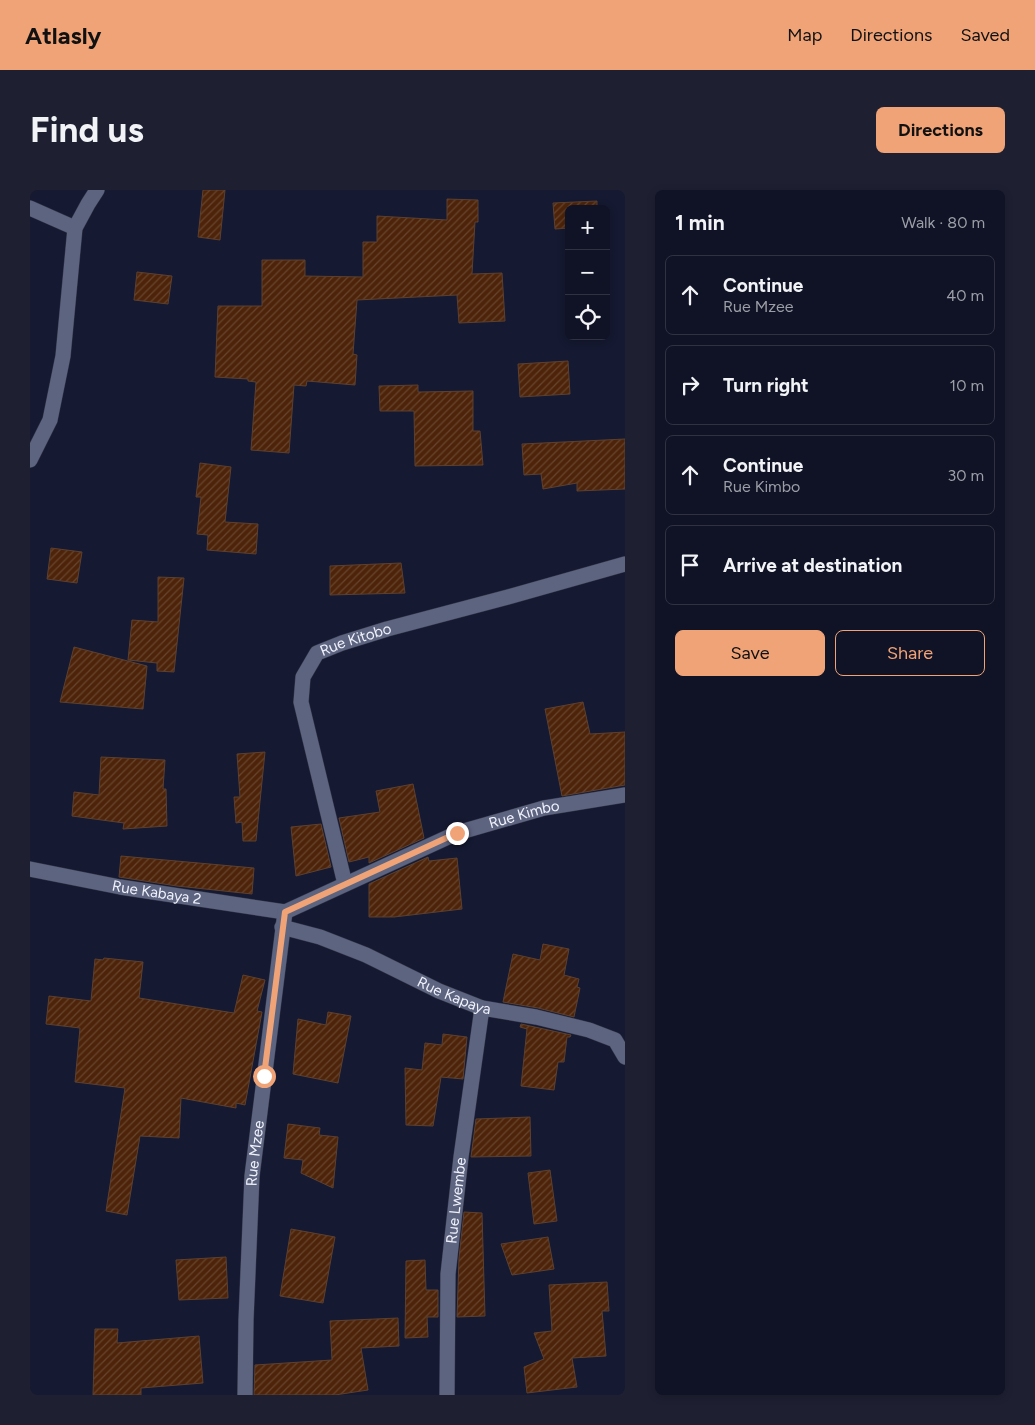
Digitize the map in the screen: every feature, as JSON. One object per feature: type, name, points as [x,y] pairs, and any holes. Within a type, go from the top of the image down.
[{"type":"street","points":[[30,460],[50,420],[64,356],[76,228],[97,190]]},
{"type":"street","points":[[30,208],[76,228]]},
{"type":"street","name":"Rue Kitobo","points":[[345,884],[301,702],[303,677],[318,653],[342,643],[387,629],[625,564]]},
{"type":"street","name":"Rue Kimbo","points":[[283,920],[345,884],[457,833],[544,808],[625,795]]},
{"type":"street","name":"Rue Kabaya 2","points":[[30,869],[283,920]]},
{"type":"street","name":"Rue Kapaya","points":[[283,920],[366,955],[439,992],[482,1008],[536,1017],[589,1030],[620,1034],[625,1057]]},
{"type":"street","name":"Rue Mzee","points":[[245,1395],[252,1176],[283,920]]},
{"type":"street","name":"Rue Lwembe","points":[[446,1395],[448,1274],[461,1157],[482,1008]]},
{"type":"building","points":[[203,190],[225,190],[220,240],[198,237]]},
{"type":"building","points":[[447,199],[478,200],[478,222],[475,222],[472,274],[502,273],[505,321],[459,323],[457,295],[357,300],[353,354],[357,355],[355,385],[307,381],[306,386],[294,385],[289,453],[251,450],[256,382],[248,381],[248,379],[215,377],[218,306],[262,306],[262,260],[305,260],[305,276],[363,277],[363,242],[377,242],[377,216],[447,220]]},
{"type":"building","points":[[597,201],[597,205],[565,205],[565,228],[555,229],[553,203]]},
{"type":"building","points":[[137,272],[172,276],[168,304],[134,300]]},
{"type":"building","points":[[568,361],[570,394],[520,397],[518,364]]},
{"type":"building","points":[[418,385],[418,392],[473,391],[473,431],[480,431],[483,465],[415,466],[414,411],[380,411],[379,386]]},
{"type":"building","points":[[625,439],[625,489],[577,491],[577,483],[543,489],[541,474],[524,475],[522,444]]},
{"type":"building","points":[[200,463],[231,467],[225,522],[258,524],[256,554],[207,550],[208,535],[197,534],[201,497],[196,497]]},
{"type":"building","points":[[51,548],[82,552],[77,583],[47,579]]},
{"type":"building","points":[[401,563],[405,593],[330,595],[330,566]]},
{"type":"building","points":[[158,577],[184,578],[174,672],[157,671],[157,663],[128,660],[132,620],[158,622]]},
{"type":"building","points":[[74,647],[147,666],[143,709],[60,702]]},
{"type":"building","points":[[583,702],[590,734],[625,732],[625,785],[562,796],[545,709]]},
{"type":"building","points":[[265,752],[256,841],[243,841],[242,822],[236,823],[234,797],[240,797],[237,754]]},
{"type":"building","points":[[101,757],[165,760],[163,789],[166,789],[167,826],[123,829],[124,823],[72,816],[74,792],[99,795]]},
{"type":"building","points":[[413,784],[424,838],[369,863],[369,857],[349,862],[339,818],[380,812],[376,791]]},
{"type":"building","points":[[321,824],[331,867],[296,876],[291,827]]},
{"type":"building","points":[[121,856],[254,868],[252,894],[177,886],[119,877]]},
{"type":"building","points":[[428,857],[429,861],[457,858],[462,909],[394,917],[369,917],[369,884]]},
{"type":"building","points":[[543,944],[569,949],[564,975],[579,979],[577,987],[580,988],[574,1017],[503,1002],[513,954],[540,960]]},
{"type":"building","points":[[104,958],[143,962],[139,998],[234,1013],[243,975],[265,980],[257,1011],[262,1012],[245,1105],[236,1103],[236,1108],[181,1098],[179,1138],[140,1136],[127,1215],[106,1211],[125,1088],[75,1082],[80,1028],[46,1024],[49,996],[91,1001],[95,959],[103,960]]},
{"type":"building","points":[[328,1012],[351,1016],[338,1083],[293,1074],[298,1019],[326,1025]]},
{"type":"building","points":[[521,1024],[571,1035],[567,1037],[564,1062],[558,1062],[554,1090],[521,1086],[527,1029],[520,1027]]},
{"type":"building","points":[[443,1034],[467,1037],[463,1079],[441,1077],[433,1126],[406,1125],[405,1068],[422,1070],[425,1043],[442,1045]]},
{"type":"building","points":[[530,1117],[531,1156],[471,1157],[476,1119]]},
{"type":"building","points":[[288,1124],[320,1128],[319,1135],[338,1137],[333,1188],[301,1173],[303,1160],[284,1158]]},
{"type":"building","points":[[550,1170],[557,1221],[534,1224],[528,1173]]},
{"type":"building","points":[[464,1212],[482,1213],[485,1316],[457,1317],[459,1258]]},
{"type":"building","points":[[291,1229],[335,1237],[323,1303],[280,1296]]},
{"type":"building","points":[[548,1237],[554,1269],[512,1275],[501,1244]]},
{"type":"building","points":[[226,1257],[228,1298],[179,1300],[176,1260]]},
{"type":"building","points":[[425,1260],[426,1290],[438,1290],[438,1317],[427,1317],[428,1337],[405,1338],[406,1261]]},
{"type":"building","points":[[607,1282],[609,1311],[602,1311],[606,1356],[572,1358],[577,1387],[527,1393],[524,1367],[544,1359],[534,1333],[552,1331],[549,1285]]},
{"type":"building","points":[[398,1318],[399,1346],[361,1348],[368,1390],[335,1395],[254,1395],[255,1365],[332,1360],[330,1321]]},
{"type":"building","points":[[95,1329],[118,1329],[117,1343],[199,1336],[203,1383],[141,1388],[141,1395],[93,1395]]},
{"type":"route","points":[[264,1076],[285,912],[457,833]]}]
